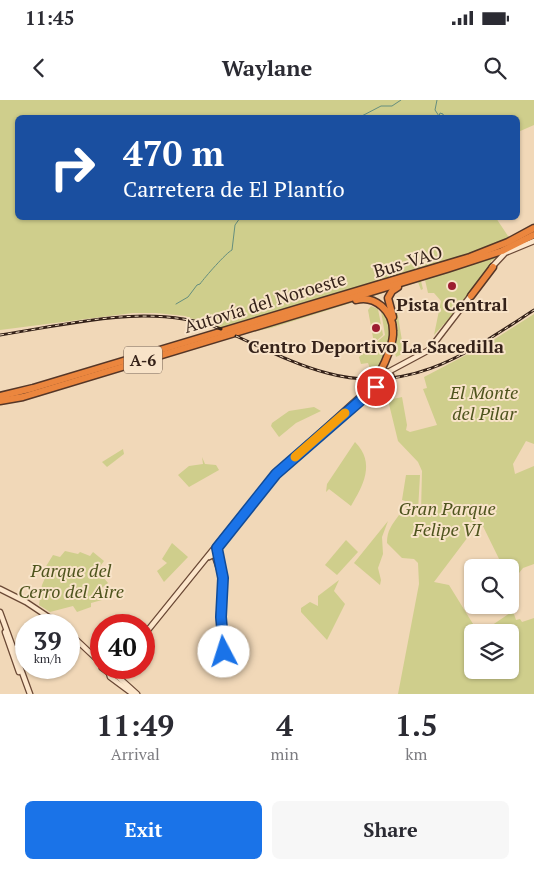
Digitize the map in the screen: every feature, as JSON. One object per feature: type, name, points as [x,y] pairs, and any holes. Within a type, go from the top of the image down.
[{"type":"highway","points":[[518,245],[534,230]]},
{"type":"highway","name":"Autovía del Noroeste","points":[[2,399],[42,391],[491,255],[534,230]]},
{"type":"highway","name":"Autovía del Noroeste","points":[[2,399],[425,270],[534,230]]},
{"type":"highway","name":"Bus-VAO","points":[[2,399],[471,259],[498,249],[534,230]]},
{"type":"highway","points":[[386,372],[385,362],[396,330],[388,304],[389,295],[394,289],[491,255]]},
{"type":"highway","points":[[469,302],[493,267]]},
{"type":"highway","points":[[2,399],[19,401],[422,279]]},
{"type":"highway","points":[[334,306],[366,299],[376,301],[384,308],[392,322],[394,332],[386,372]]},
{"type":"highway","points":[[244,330],[314,312]]},
{"type":"highway","points":[[110,363],[163,349]]},
{"type":"highway","points":[[2,399],[85,375]]},
{"type":"street","points":[[378,384],[376,377],[426,352],[442,330],[469,302],[494,264],[518,245],[534,241]]},
{"type":"street","points":[[386,372],[427,354],[506,254]]},
{"type":"street","points":[[437,343],[442,330],[452,324]]},
{"type":"street","points":[[155,622],[275,473],[378,384],[389,384],[386,372]]},
{"type":"street","points":[[214,551],[223,578],[221,617],[224,662]]},
{"type":"street","points":[[0,590],[41,614]]},
{"type":"street","points":[[0,612],[29,694]]},
{"type":"street","points":[[0,618],[29,694]]},
{"type":"street","points":[[80,645],[90,655]]},
{"type":"street","points":[[120,679],[133,694]]},
{"type":"street","points":[[121,679],[137,694]]},
{"type":"green space","points":[[0,100],[534,100],[534,125],[520,131],[520,115],[15,115],[15,220],[497,220],[512,242],[512,252],[491,261],[491,266],[447,326],[444,324],[434,335],[441,301],[434,293],[428,293],[425,280],[421,281],[423,289],[421,290],[418,282],[271,328],[238,335],[185,316],[156,313],[133,313],[0,330]]},
{"type":"green space","points":[[390,305],[394,310],[397,310],[404,353],[396,357],[395,353],[390,354],[398,327]]},
{"type":"green space","name":"Centro Deportivo La Sacedilla","points":[[371,306],[378,309],[383,335],[374,343],[368,310]]},
{"type":"green space","points":[[378,306],[389,320],[392,331],[386,353],[376,373],[371,371],[368,363],[361,364],[359,357],[385,335],[381,311]]},
{"type":"green space","points":[[534,314],[534,444],[526,441],[513,464],[515,474],[534,466],[534,564],[523,568],[519,573],[519,559],[499,559],[477,514],[475,515],[474,529],[434,582],[449,585],[464,609],[464,614],[467,614],[473,624],[464,624],[464,679],[519,679],[519,624],[494,624],[509,614],[514,614],[516,620],[520,619],[522,622],[534,618],[534,694],[398,694],[419,584],[418,563],[414,559],[402,558],[387,543],[387,538],[390,528],[399,515],[417,515],[421,512],[422,471],[418,462],[398,441],[388,400],[402,397],[407,425],[406,430],[410,432],[437,425],[423,389],[427,388],[424,377],[487,344]]},
{"type":"green space","points":[[380,387],[382,399],[362,403],[361,401]]},
{"type":"green space","points":[[314,407],[321,411],[296,423],[279,437],[271,426],[272,423],[289,411]]},
{"type":"green space","points":[[355,442],[365,458],[366,466],[360,491],[351,506],[329,489],[326,492],[327,484]]},
{"type":"green space","points":[[123,449],[124,454],[107,467],[102,462]]},
{"type":"green space","points":[[202,457],[205,464],[216,465],[219,470],[189,487],[178,475],[189,466],[203,464]]},
{"type":"green space","points":[[406,475],[420,475],[418,511],[406,511],[405,501],[402,500]]},
{"type":"green space","points":[[388,521],[382,537],[383,554],[378,568],[381,580],[380,585],[354,563]]},
{"type":"green space","points":[[346,540],[358,552],[337,575],[325,565]]},
{"type":"green space","points":[[172,543],[188,557],[164,582],[157,571],[167,563],[162,559]]},
{"type":"green space","name":"Parque del Cerro del Aire","points":[[65,551],[78,554],[80,552],[90,556],[93,552],[104,561],[95,573],[100,579],[103,577],[108,583],[98,591],[100,592],[106,587],[113,597],[91,603],[91,607],[77,612],[73,606],[50,612],[39,605],[42,585],[48,571],[45,568],[53,555],[60,557]]},
{"type":"green space","points":[[339,580],[334,591],[345,604],[327,640],[301,612],[301,608],[310,602],[318,606],[318,596]]},
{"type":"waterway","points":[[364,115],[381,106],[392,106],[401,100]]},
{"type":"waterway","points":[[437,100],[435,110],[438,115]]},
{"type":"waterway","points":[[439,115],[440,113],[443,115]]},
{"type":"waterway","points":[[176,304],[188,297],[197,285],[232,250],[235,225],[239,220]]},
{"type":"railway","points":[[236,336],[315,370],[357,379],[385,379],[412,374],[437,366],[486,341],[534,310]]},
{"type":"railway","points":[[0,335],[83,321],[139,316],[167,317],[194,321],[221,329]]},
{"type":"slow traffic","points":[[295,457],[345,413]]},
{"type":"place","name":"Pista Central","points":[[452,286]]},
{"type":"place","name":"Centro Deportivo La Sacedilla","points":[[376,328]]},
{"type":"route","points":[[224,652],[221,617],[224,587],[217,548],[276,474],[376,387]]},
{"type":"park label","name":"El Monte del Pilar","points":[[484,403]]},
{"type":"park label","name":"Gran Parque Felipe VI","points":[[447,519]]}]
